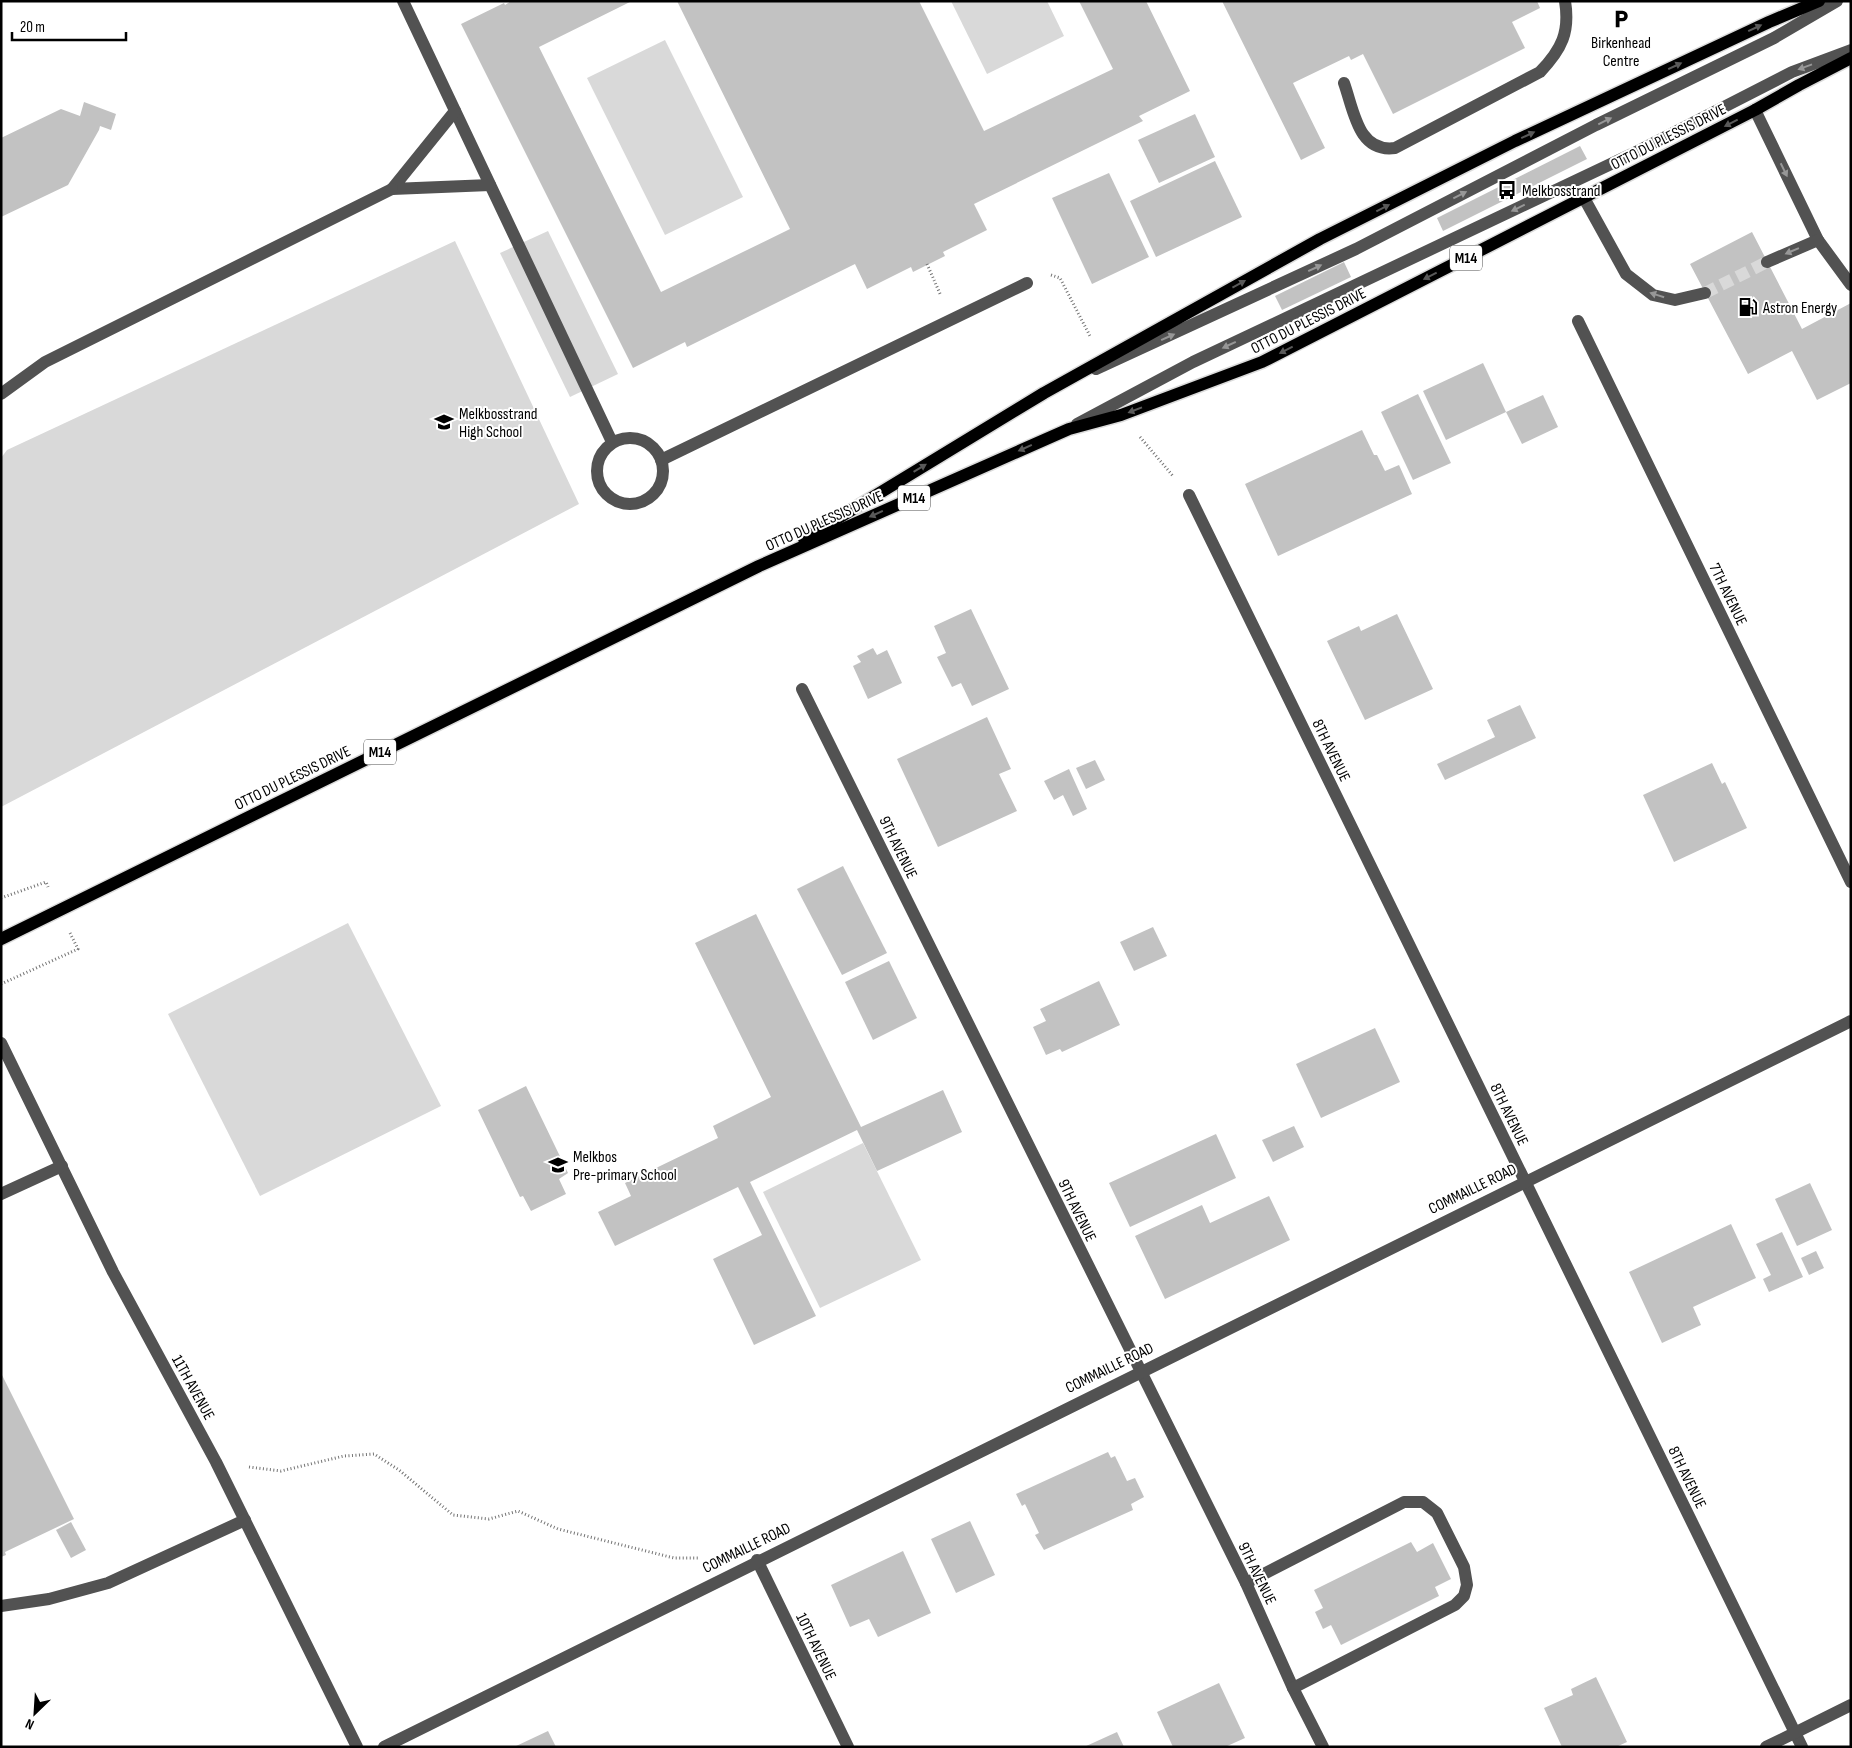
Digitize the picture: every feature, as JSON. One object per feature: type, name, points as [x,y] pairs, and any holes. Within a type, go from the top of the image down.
[{"type":"main road","name":"OTTO DU PLESSIS DRIVE","points":[[759,566],[1044,393],[1320,240],[1515,141],[1769,22],[1819,1]]},
{"type":"main road","name":"OTTO DU PLESSIS DRIVE","points":[[1,939],[759,566],[1069,429],[1121,415],[1262,362],[1755,110],[1851,58]]},
{"type":"street","points":[[403,1],[612,442]]},
{"type":"street","points":[[1344,83],[1361,133],[1373,146],[1385,150],[1396,148],[1540,72],[1552,60],[1560,47],[1565,33],[1568,18],[1565,1]]},
{"type":"street","points":[[1044,393],[1356,249],[1596,126],[1774,38],[1837,1]]},
{"type":"street","points":[[1069,429],[1202,357],[1615,162],[1792,72],[1851,50]]},
{"type":"street","points":[[1755,110],[1818,240],[1851,285]]},
{"type":"street","points":[[1,394],[45,362],[392,188],[455,111]]},
{"type":"street","points":[[392,188],[490,185]]},
{"type":"street","points":[[1584,198],[1626,274],[1653,295],[1675,300],[1704,292]]},
{"type":"street","points":[[1767,262],[1818,240]]},
{"type":"street","points":[[660,460],[1027,283]]},
{"type":"street","name":"7TH AVENUE","points":[[1578,321],[1851,882]]},
{"type":"street","points":[[628,437],[644,440],[656,450],[660,460],[663,465],[662,481],[653,495],[639,503],[623,504],[609,497],[599,484],[596,468],[601,453],[612,442],[628,437]]},
{"type":"street","name":"8TH AVENUE","points":[[1189,495],[1802,1747]]},
{"type":"street","name":"9TH AVENUE","points":[[802,689],[1139,1371],[1246,1583],[1293,1688],[1323,1747]]},
{"type":"street","name":"COMMAILLE ROAD","points":[[384,1747],[1524,1180],[1851,1021]]},
{"type":"street","name":"11TH AVENUE","points":[[1,1043],[113,1272],[216,1462],[357,1747]]},
{"type":"street","points":[[1,1194],[62,1166]]},
{"type":"street","points":[[1246,1583],[1404,1502],[1423,1502],[1437,1513],[1464,1567],[1467,1585],[1464,1596],[1456,1605],[1293,1688]]},
{"type":"street","points":[[1,1606],[49,1599],[108,1583],[245,1520]]},
{"type":"street","name":"10TH AVENUE","points":[[757,1560],[848,1747]]},
{"type":"street","points":[[1766,1747],[1851,1705]]},
{"type":"path","points":[[927,264],[952,320]]},
{"type":"path","points":[[1027,283],[1048,274],[1060,278],[1102,361]]},
{"type":"path","points":[[1121,415],[1189,495]]},
{"type":"path","points":[[216,1462],[280,1471],[344,1456],[374,1454],[399,1470],[454,1515],[489,1519],[518,1511],[558,1529],[674,1558],[702,1558]]},
{"type":"shaded area","points":[[951,1],[1047,1],[1064,36],[987,74]]},
{"type":"shaded area","points":[[665,40],[743,197],[665,235],[587,78]]},
{"type":"shaded area","points":[[548,231],[618,374],[570,397],[500,253]]},
{"type":"shaded area","points":[[455,241],[579,504],[1,807],[1,458],[7,450]]},
{"type":"shaded area","points":[[348,923],[441,1106],[260,1196],[168,1014]]},
{"type":"shaded area","points":[[863,1143],[921,1260],[820,1308],[763,1192]]},
{"type":"building","points":[[511,1],[632,1],[539,47],[661,292],[790,229],[677,1],[919,1],[984,131],[1113,69],[1079,1],[1146,1],[1190,91],[1139,116],[1143,121],[974,204],[987,230],[943,252],[945,256],[913,272],[911,267],[867,289],[855,264],[687,347],[685,342],[633,368],[461,24]]},
{"type":"building","points":[[1222,1],[1537,1],[1540,8],[1512,22],[1525,48],[1393,114],[1363,54],[1351,60],[1349,56],[1293,83],[1325,148],[1301,160]]},
{"type":"building","points":[[84,102],[116,114],[111,130],[100,126],[68,185],[1,217],[1,138],[61,109],[80,116]]},
{"type":"building","points":[[1195,114],[1215,157],[1159,183],[1138,140]]},
{"type":"building","points":[[1580,146],[1587,159],[1443,231],[1437,218]]},
{"type":"building","points":[[1215,161],[1242,217],[1156,257],[1130,201]]},
{"type":"building","points":[[1109,173],[1149,257],[1092,284],[1052,198]]},
{"type":"building","points":[[1752,232],[1802,329],[1851,303],[1851,383],[1817,400],[1792,351],[1748,374],[1690,264]]},
{"type":"building","points":[[1344,262],[1351,277],[1282,310],[1275,296]]},
{"type":"building","points":[[1483,363],[1506,412],[1446,440],[1423,391]]},
{"type":"building","points":[[1418,394],[1451,463],[1413,480],[1381,412]]},
{"type":"building","points":[[1543,395],[1558,427],[1522,444],[1506,412]]},
{"type":"building","points":[[1362,430],[1374,455],[1377,455],[1385,471],[1399,465],[1412,494],[1278,556],[1245,484]]},
{"type":"building","points":[[971,609],[1009,689],[972,706],[961,683],[952,687],[937,657],[946,653],[934,626]]},
{"type":"building","points":[[1397,614],[1433,689],[1365,720],[1327,641],[1359,626],[1361,631]]},
{"type":"building","points":[[873,648],[877,655],[887,650],[902,683],[868,699],[853,666],[861,662],[857,656]]},
{"type":"building","points":[[1520,705],[1536,738],[1445,780],[1437,764],[1495,737],[1487,720]]},
{"type":"building","points":[[987,717],[1011,769],[999,774],[1017,811],[938,847],[897,759]]},
{"type":"building","points":[[1095,760],[1105,780],[1086,789],[1076,768]]},
{"type":"building","points":[[1712,763],[1722,784],[1725,782],[1747,828],[1674,862],[1643,795]]},
{"type":"building","points":[[1069,769],[1087,809],[1073,816],[1063,795],[1054,800],[1044,781]]},
{"type":"building","points":[[843,866],[887,953],[842,975],[797,889]]},
{"type":"building","points":[[756,914],[861,1127],[943,1090],[962,1132],[877,1171],[857,1130],[750,1182],[816,1316],[754,1345],[713,1259],[762,1235],[738,1187],[615,1246],[598,1212],[631,1196],[625,1183],[718,1138],[713,1126],[771,1097],[695,943]]},
{"type":"building","points":[[1153,927],[1167,956],[1134,971],[1120,942]]},
{"type":"building","points":[[889,961],[917,1018],[873,1040],[845,982]]},
{"type":"building","points":[[1099,981],[1120,1025],[1062,1052],[1060,1049],[1046,1055],[1033,1027],[1046,1021],[1040,1009]]},
{"type":"building","points":[[1375,1028],[1400,1082],[1321,1118],[1296,1064]]},
{"type":"building","points":[[526,1086],[568,1173],[559,1179],[566,1194],[531,1211],[523,1196],[520,1197],[478,1110]]},
{"type":"building","points":[[1294,1126],[1304,1147],[1273,1162],[1262,1140]]},
{"type":"building","points":[[1216,1134],[1236,1178],[1130,1227],[1109,1183]]},
{"type":"building","points":[[1810,1183],[1832,1230],[1797,1246],[1775,1199]]},
{"type":"building","points":[[1269,1196],[1290,1240],[1165,1299],[1135,1236],[1202,1205],[1210,1223]]},
{"type":"building","points":[[1731,1224],[1756,1278],[1693,1307],[1701,1325],[1662,1343],[1629,1272]]},
{"type":"building","points":[[1782,1232],[1803,1277],[1769,1292],[1763,1279],[1771,1275],[1756,1244]]},
{"type":"building","points":[[1816,1251],[1824,1268],[1809,1275],[1801,1258]]},
{"type":"building","points":[[1,1373],[74,1519],[5,1552],[6,1555],[1,1557]]},
{"type":"building","points":[[1108,1452],[1111,1458],[1115,1456],[1127,1481],[1135,1478],[1144,1497],[1131,1504],[1133,1510],[1044,1550],[1035,1535],[1039,1533],[1025,1504],[1022,1506],[1016,1494]]},
{"type":"building","points":[[970,1521],[995,1575],[956,1593],[931,1539]]},
{"type":"building","points":[[71,1522],[86,1550],[71,1558],[56,1530]]},
{"type":"building","points":[[1411,1542],[1417,1552],[1433,1543],[1451,1579],[1435,1587],[1439,1596],[1341,1645],[1331,1625],[1323,1629],[1315,1612],[1323,1608],[1314,1590]]},
{"type":"building","points":[[903,1551],[931,1613],[878,1637],[869,1619],[850,1627],[831,1585]]},
{"type":"building","points":[[1596,1677],[1627,1742],[1616,1747],[1562,1747],[1544,1708],[1573,1695],[1571,1689]]},
{"type":"building","points":[[1219,1683],[1245,1738],[1225,1747],[1173,1747],[1157,1712]]},
{"type":"building","points":[[548,1731],[556,1747],[514,1747]]},
{"type":"building","points":[[1117,1732],[1124,1747],[1084,1747]]},
{"type":"tunnel","points":[[1705,293],[1767,262]]},
{"type":"place","name":"Birkenhead Centre","points":[[1621,19]]},
{"type":"place","name":"Melkbosstrand","points":[[1507,190]]},
{"type":"place","name":"Astron Energy","points":[[1748,307]]},
{"type":"place","name":"Melkbosstrand High School","points":[[444,422]]},
{"type":"place","name":"Melkbos Pre-primary School","points":[[558,1165]]}]
